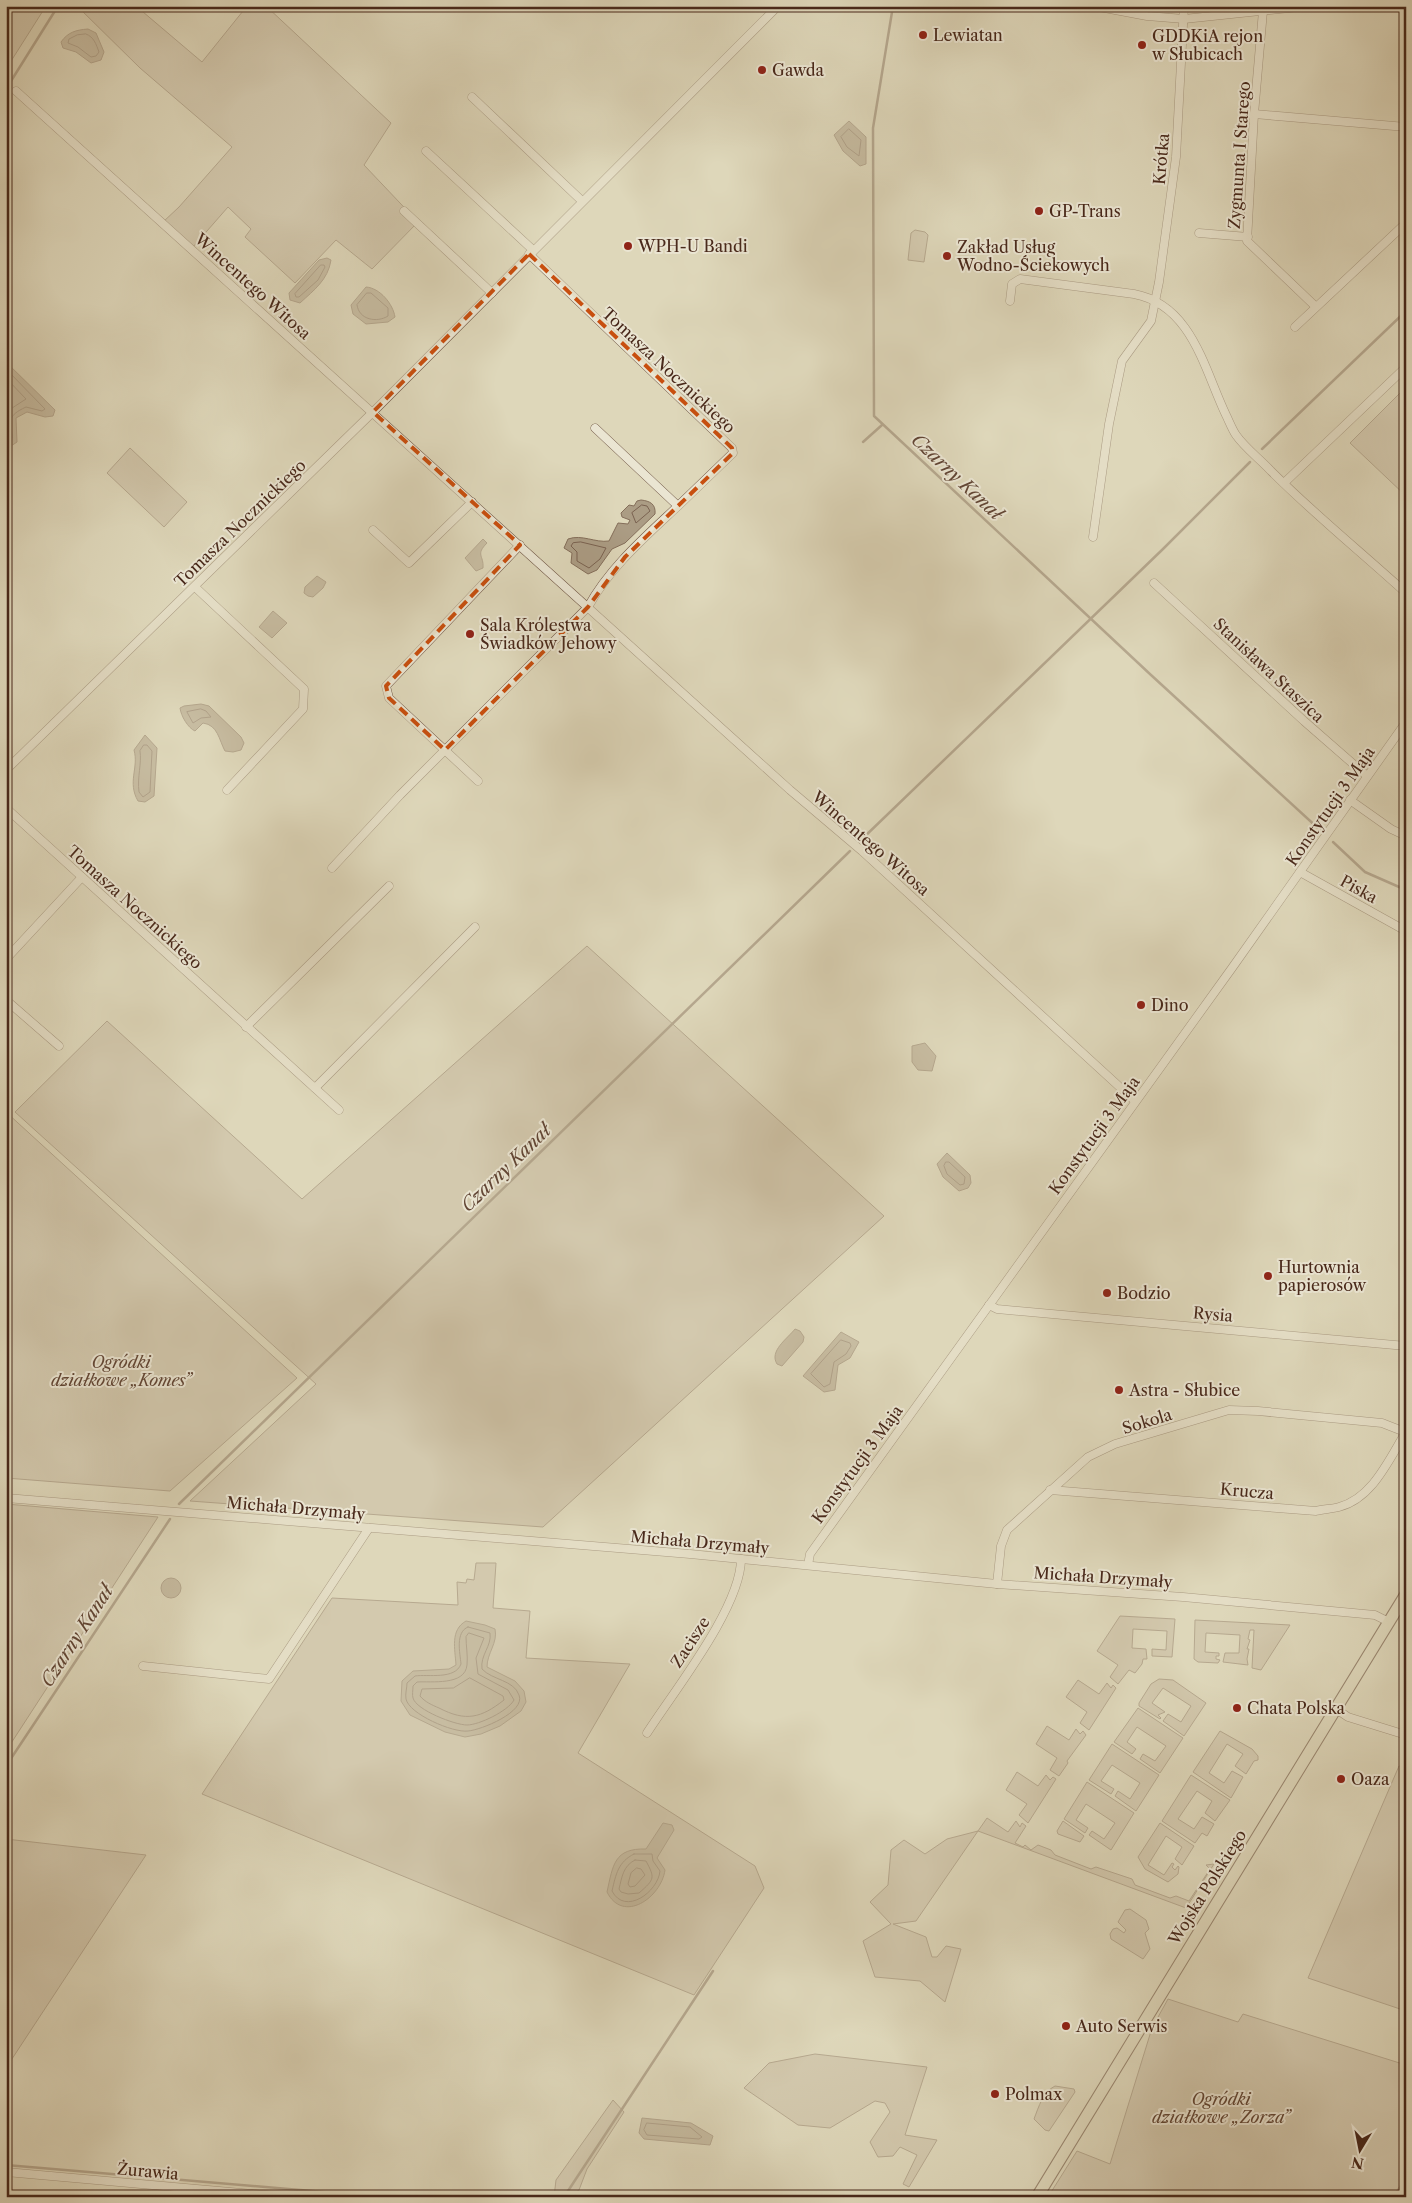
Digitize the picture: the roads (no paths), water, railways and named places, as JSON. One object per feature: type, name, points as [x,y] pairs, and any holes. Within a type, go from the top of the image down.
[{"type":"main road","name":"Wojska Polskiego","points":[[1037,2197],[1406,1594]]},
{"type":"street","name":"Tomasza Nocznickiego","points":[[6,770],[373,412],[778,6]]},
{"type":"street","points":[[1094,6],[1147,16],[1184,19],[1309,6]]},
{"type":"street","name":"Krótka","points":[[1093,537],[1110,415],[1122,361],[1150,321],[1155,301],[1176,157],[1184,6]]},
{"type":"street","name":"Zygmunta I Starego","points":[[1248,239],[1254,114],[1263,11]]},
{"type":"street","name":"Wincentego Witosa","points":[[16,91],[790,790],[869,858],[1135,1101]]},
{"type":"street","points":[[472,97],[582,201]]},
{"type":"street","points":[[1254,114],[1406,127]]},
{"type":"street","name":"Tomasza Nocznickiego","points":[[426,150],[732,448],[732,453],[625,557],[597,590],[588,607]]},
{"type":"street","points":[[404,212],[492,294]]},
{"type":"street","points":[[1295,327],[1315,306],[1406,223]]},
{"type":"street","points":[[1199,232],[1248,239],[1315,306]]},
{"type":"street","points":[[1010,301],[1012,284],[1020,279],[1134,294],[1155,301],[1175,316],[1188,331],[1198,348],[1236,435],[1284,483],[1406,593]]},
{"type":"street","points":[[1284,483],[1406,367]]},
{"type":"street","points":[[594,428],[678,506]]},
{"type":"street","points":[[373,530],[409,563],[472,502]]},
{"type":"street","points":[[478,781],[389,698],[386,686],[520,545]]},
{"type":"street","name":"Stanisława Staszica","points":[[1154,583],[1304,721],[1367,776]]},
{"type":"street","points":[[195,586],[304,689],[303,709],[226,790]]},
{"type":"street","points":[[332,868],[445,750],[588,607]]},
{"type":"street","name":"Konstytucji 3 Maja","points":[[808,1565],[810,1554],[1406,722]]},
{"type":"street","points":[[1350,800],[1391,829],[1406,836]]},
{"type":"street","name":"Tomasza Nocznickiego","points":[[6,808],[339,1110]]},
{"type":"street","name":"Piska","points":[[1300,872],[1406,931]]},
{"type":"street","points":[[6,960],[82,877]]},
{"type":"street","points":[[246,1027],[390,886]]},
{"type":"street","points":[[315,1088],[475,927]]},
{"type":"street","points":[[6,1000],[59,1046]]},
{"type":"street","name":"Rysia","points":[[989,1305],[997,1309],[1406,1346]]},
{"type":"street","name":"Sokola","points":[[997,1584],[1001,1546],[1007,1530],[1088,1457],[1115,1444],[1229,1410],[1382,1423],[1406,1432]]},
{"type":"street","name":"Krucza","points":[[1050,1490],[1316,1511],[1340,1507],[1356,1498],[1372,1485],[1406,1432]]},
{"type":"street","name":"Michała Drzymały","points":[[6,1498],[741,1559],[997,1584],[1183,1597],[1359,1613],[1375,1615],[1389,1622]]},
{"type":"street","points":[[143,1666],[269,1679],[369,1528]]},
{"type":"street","name":"Zacisze","points":[[647,1733],[722,1620],[741,1572],[741,1559]]},
{"type":"street","points":[[1336,1709],[1348,1717],[1406,1735]]},
{"type":"street","name":"Żurawia","points":[[6,2172],[287,2197]]},
{"type":"water","points":[[88,29],[96,33],[104,52],[101,60],[91,63],[76,52],[63,48],[61,42],[73,32]]},
{"type":"water","points":[[849,121],[866,137],[866,164],[860,166],[843,151],[834,135]]},
{"type":"water","points":[[327,258],[331,260],[327,273],[320,284],[300,303],[290,300],[289,293],[319,260]]},
{"type":"water","points":[[366,287],[376,290],[389,302],[395,317],[388,322],[366,324],[353,314],[351,305]]},
{"type":"water","points":[[6,362],[55,410],[53,416],[45,417],[27,412],[16,418],[17,442],[11,446],[6,444]]},
{"type":"water","points":[[641,500],[652,504],[655,514],[625,543],[612,549],[597,570],[588,574],[571,563],[572,553],[564,548],[568,539],[578,537],[609,541],[618,523],[628,524],[630,520],[622,517],[621,513],[629,505],[634,506],[637,501]]},
{"type":"water","points":[[483,539],[487,543],[481,550],[483,568],[476,571],[465,558]]},
{"type":"water","points":[[317,576],[326,582],[323,588],[313,597],[308,596],[304,593],[305,587]]},
{"type":"water","points":[[273,611],[287,623],[272,638],[259,627]]},
{"type":"water","points":[[201,704],[209,706],[241,737],[244,743],[241,750],[225,751],[215,730],[208,724],[203,723],[195,731],[187,725],[180,708]]},
{"type":"water","points":[[145,735],[157,748],[154,796],[145,802],[138,801],[133,788],[133,781],[134,750]]},
{"type":"water","points":[[925,1043],[936,1056],[932,1071],[918,1070],[912,1062],[912,1046]]},
{"type":"water","points":[[947,1153],[970,1175],[971,1183],[968,1188],[959,1191],[943,1177],[937,1164]]},
{"type":"water","points":[[795,1329],[800,1331],[804,1337],[803,1342],[782,1366],[777,1364],[775,1354],[777,1350]]},
{"type":"water","points":[[841,1332],[859,1342],[850,1358],[838,1365],[835,1390],[824,1392],[803,1376]]},
{"type":"water","points":[[171,1578],[178,1581],[181,1588],[178,1595],[171,1598],[164,1595],[161,1588],[164,1581]]},
{"type":"water","points":[[466,1621],[495,1629],[495,1639],[487,1667],[515,1681],[524,1691],[526,1702],[521,1711],[500,1726],[481,1734],[465,1737],[445,1732],[410,1715],[401,1701],[402,1681],[413,1671],[449,1669],[456,1665],[456,1635],[458,1629]]},
{"type":"water","points":[[663,1823],[672,1825],[674,1830],[657,1858],[665,1870],[662,1880],[649,1898],[640,1904],[622,1906],[614,1901],[607,1892],[614,1866],[621,1855],[635,1849],[646,1849]]},
{"type":"water","points":[[642,2118],[691,2123],[713,2136],[710,2145],[644,2139],[639,2133]]},
{"type":"waterway","points":[[6,89],[58,6]]},
{"type":"waterway","name":"Czarny Kanał","points":[[893,6],[873,128],[874,416],[1320,830]]},
{"type":"waterway","points":[[1262,449],[1406,311]]},
{"type":"waterway","points":[[863,442],[882,425]]},
{"type":"waterway","name":"Czarny Kanał","points":[[861,840],[1163,549],[1250,462]]},
{"type":"waterway","points":[[1333,842],[1365,872],[1406,890]]},
{"type":"waterway","name":"Czarny Kanał","points":[[179,1504],[850,851]]},
{"type":"waterway","name":"Czarny Kanał","points":[[6,1766],[170,1519]]},
{"type":"waterway","points":[[564,2197],[713,1971]]},
{"type":"waterway","points":[[6,2165],[382,2197]]},
{"type":"waterway","points":[[1393,2197],[1406,2179]]},
{"type":"place","name":"Lewiatan","points":[[923,35]]},
{"type":"place","name":"GDDKiA rejon w Słubicach","points":[[1142,45]]},
{"type":"place","name":"Gawda","points":[[762,70]]},
{"type":"place","name":"GP-Trans","points":[[1039,211]]},
{"type":"place","name":"WPH-U Bandi","points":[[628,246]]},
{"type":"place","name":"Zakład Usług Wodno-Ściekowych","points":[[947,256]]},
{"type":"place","name":"Sala Królestwa Świadków Jehowy","points":[[470,634]]},
{"type":"place","name":"Dino","points":[[1141,1005]]},
{"type":"place","name":"Hurtownia papierosów","points":[[1268,1276]]},
{"type":"place","name":"Bodzio","points":[[1107,1293]]},
{"type":"place","name":"Astra - Słubice","points":[[1119,1390]]},
{"type":"place","name":"Chata Polska","points":[[1237,1708]]},
{"type":"place","name":"Oaza","points":[[1341,1779]]},
{"type":"place","name":"Auto Serwis","points":[[1066,2026]]},
{"type":"place","name":"Polmax","points":[[995,2094]]},
{"type":"park label","name":"Ogródki działkowe „Komes”","points":[[121,1371]]},
{"type":"park label","name":"Ogródki działkowe „Zorza”","points":[[1221,2108]]}]
